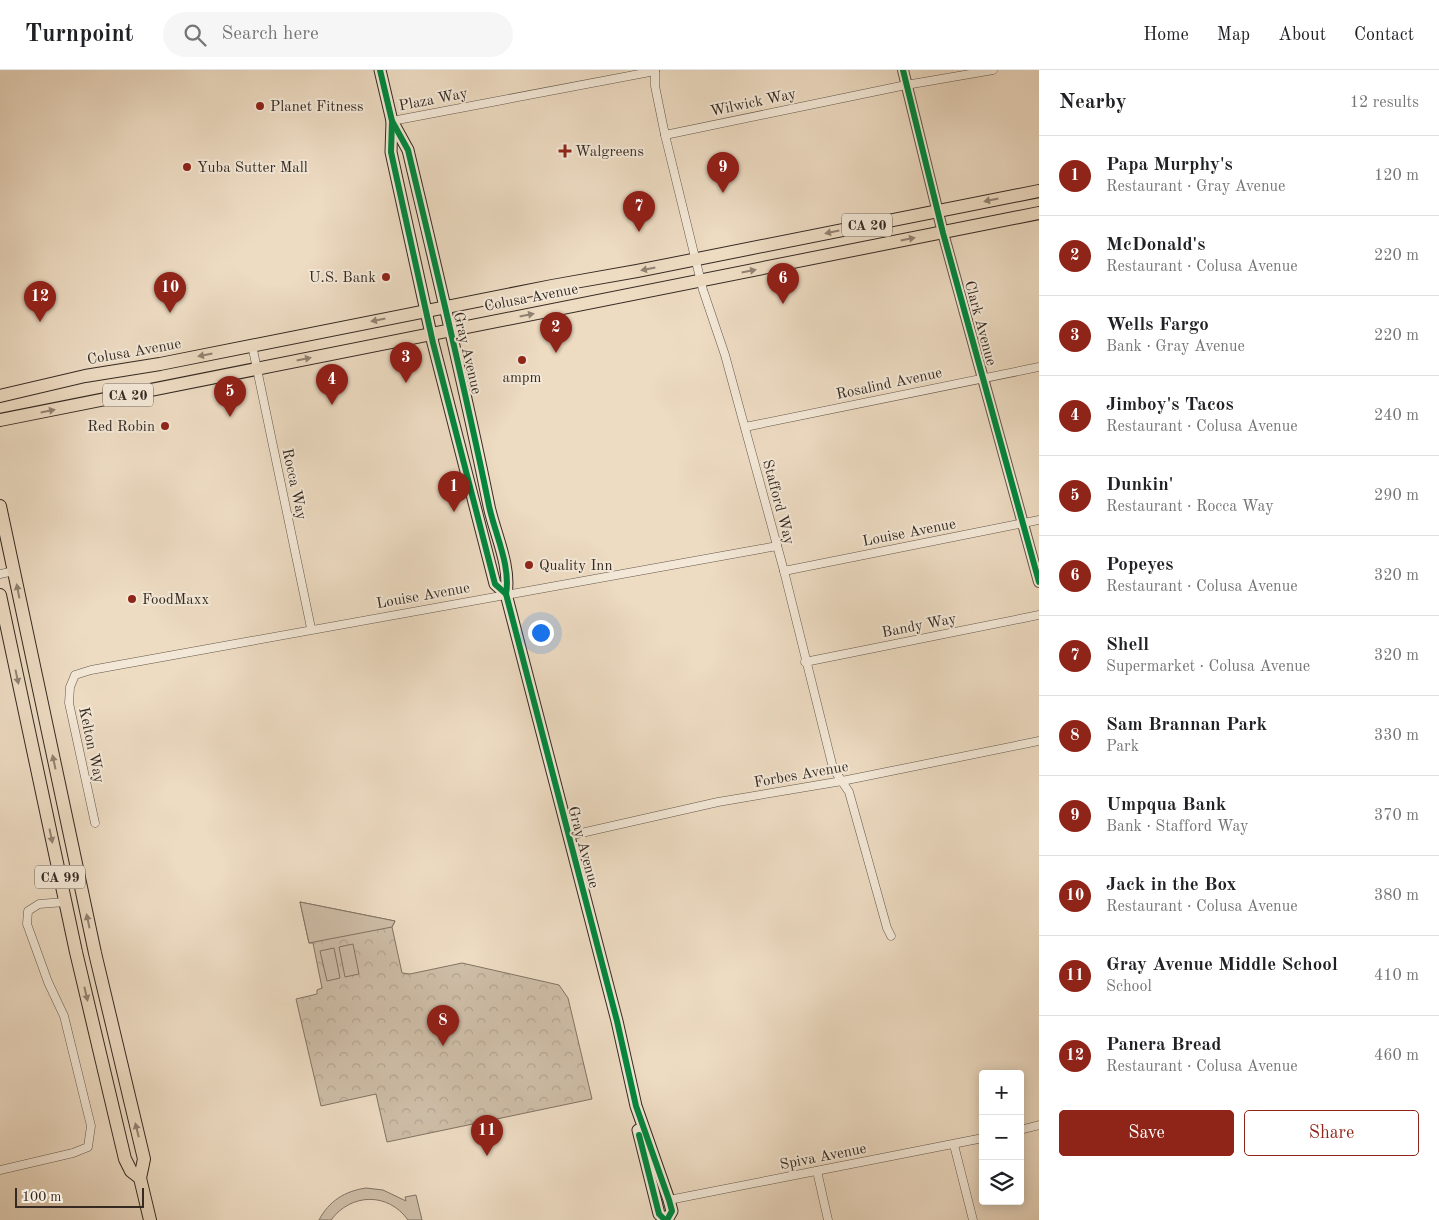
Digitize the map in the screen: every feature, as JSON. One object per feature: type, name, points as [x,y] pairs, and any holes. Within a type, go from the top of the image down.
[{"type":"highway","name":"Colusa Avenue","points":[[0,396],[85,376],[696,260],[1039,191]]},
{"type":"highway","name":"Colusa Avenue","points":[[0,420],[1039,213]]},
{"type":"highway","name":"CA 99","points":[[0,506],[93,944],[144,1158],[140,1178],[150,1220]]},
{"type":"highway","name":"CA 99","points":[[0,595],[65,902],[125,1159],[131,1171],[140,1178]]},
{"type":"main road","name":"Gray Avenue","points":[[380,70],[392,121],[391,152],[425,310],[495,584],[506,594]]},
{"type":"main road","name":"Gray Avenue","points":[[392,121],[408,150],[508,581],[506,594],[617,1021],[636,1106],[672,1211],[666,1220],[659,1214],[656,1203],[634,1112],[636,1106]]},
{"type":"street","name":"Plaza Way","points":[[392,121],[655,70]]},
{"type":"street","name":"Stafford Way","points":[[655,70],[655,86],[701,280],[725,355],[784,571],[805,662],[833,768],[849,792],[887,928],[892,936]]},
{"type":"street","name":"Clark Avenue","points":[[903,70],[942,232],[1039,582]]},
{"type":"street","name":"Wilwick Way","points":[[666,135],[906,85],[993,70]]},
{"type":"street","name":"Rocca Way","points":[[252,345],[310,628]]},
{"type":"street","name":"Rosalind Avenue","points":[[744,427],[1039,367]]},
{"type":"street","name":"Louise Avenue","points":[[784,571],[1039,520]]},
{"type":"street","name":"Louise Avenue","points":[[75,675],[91,670],[310,628],[777,546]]},
{"type":"street","points":[[0,574],[14,571]]},
{"type":"street","name":"Bandy Way","points":[[805,662],[1039,615]]},
{"type":"street","name":"Kelton Way","points":[[75,675],[70,687],[69,703],[95,823]]},
{"type":"street","name":"Forbes Avenue","points":[[568,836],[718,802],[842,781],[1039,741]]},
{"type":"street","points":[[0,1170],[73,1153],[88,1147],[91,1126],[64,1016],[48,982],[27,924],[28,911],[39,904],[65,902]]},
{"type":"street","points":[[1024,1129],[1039,1125]]},
{"type":"street","name":"Spiva Avenue","points":[[669,1200],[979,1139]]},
{"type":"street","points":[[954,1145],[973,1220]]},
{"type":"street","points":[[817,1170],[828,1220]]},
{"type":"green space","points":[[300,902],[395,921],[392,927],[402,973],[410,974],[462,963],[559,985],[568,998],[592,1099],[387,1142],[376,1094],[321,1106],[296,999],[317,994],[317,990],[322,988],[313,943],[309,943]]},
{"type":"green space","points":[[300,902],[395,921],[392,927],[309,943]]},
{"type":"green space","points":[[353,944],[359,974],[345,977],[339,947]]},
{"type":"green space","points":[[334,948],[340,978],[327,981],[320,951]]},
{"type":"green space","points":[[358,1189],[383,1190],[406,1201],[405,1197],[416,1195],[422,1220],[408,1220],[390,1204],[370,1199],[349,1205],[339,1211],[331,1220],[319,1220],[328,1207],[338,1198]]},
{"type":"cycle path","points":[[380,70],[392,121],[391,152],[433,343],[495,584],[506,594]]},
{"type":"cycle path","points":[[903,70],[943,233],[1039,582]]},
{"type":"cycle path","points":[[392,121],[408,150],[489,506],[504,561],[507,583],[506,594],[617,1021],[636,1106],[672,1211],[667,1220]]},
{"type":"cycle path","points":[[639,1135],[659,1214],[665,1220]]},
{"type":"place","name":"Planet Fitness","points":[[260,106]]},
{"type":"place","name":"Walgreens","points":[[565,151]]},
{"type":"place","name":"Yuba Sutter Mall","points":[[187,167]]},
{"type":"place","name":"Umpqua Bank","points":[[723,193]]},
{"type":"place","name":"Shell","points":[[639,232]]},
{"type":"place","name":"U.S. Bank","points":[[386,277]]},
{"type":"place","name":"Popeyes","points":[[783,304]]},
{"type":"place","name":"Jack in the Box","points":[[170,313]]},
{"type":"place","name":"Panera Bread","points":[[40,322]]},
{"type":"place","name":"McDonald's","points":[[556,353]]},
{"type":"place","name":"ampm","points":[[522,360]]},
{"type":"place","name":"Wells Fargo","points":[[406,383]]},
{"type":"place","name":"Jimboy's Tacos","points":[[332,405]]},
{"type":"place","name":"Dunkin'","points":[[230,417]]},
{"type":"place","name":"Red Robin","points":[[165,426]]},
{"type":"place","name":"Papa Murphy's","points":[[454,512]]},
{"type":"place","name":"Quality Inn","points":[[529,565]]},
{"type":"place","name":"FoodMaxx","points":[[132,599]]},
{"type":"place","name":"Sam Brannan Park","points":[[443,1046]]},
{"type":"place","name":"Gray Avenue Middle School","points":[[487,1156]]}]
